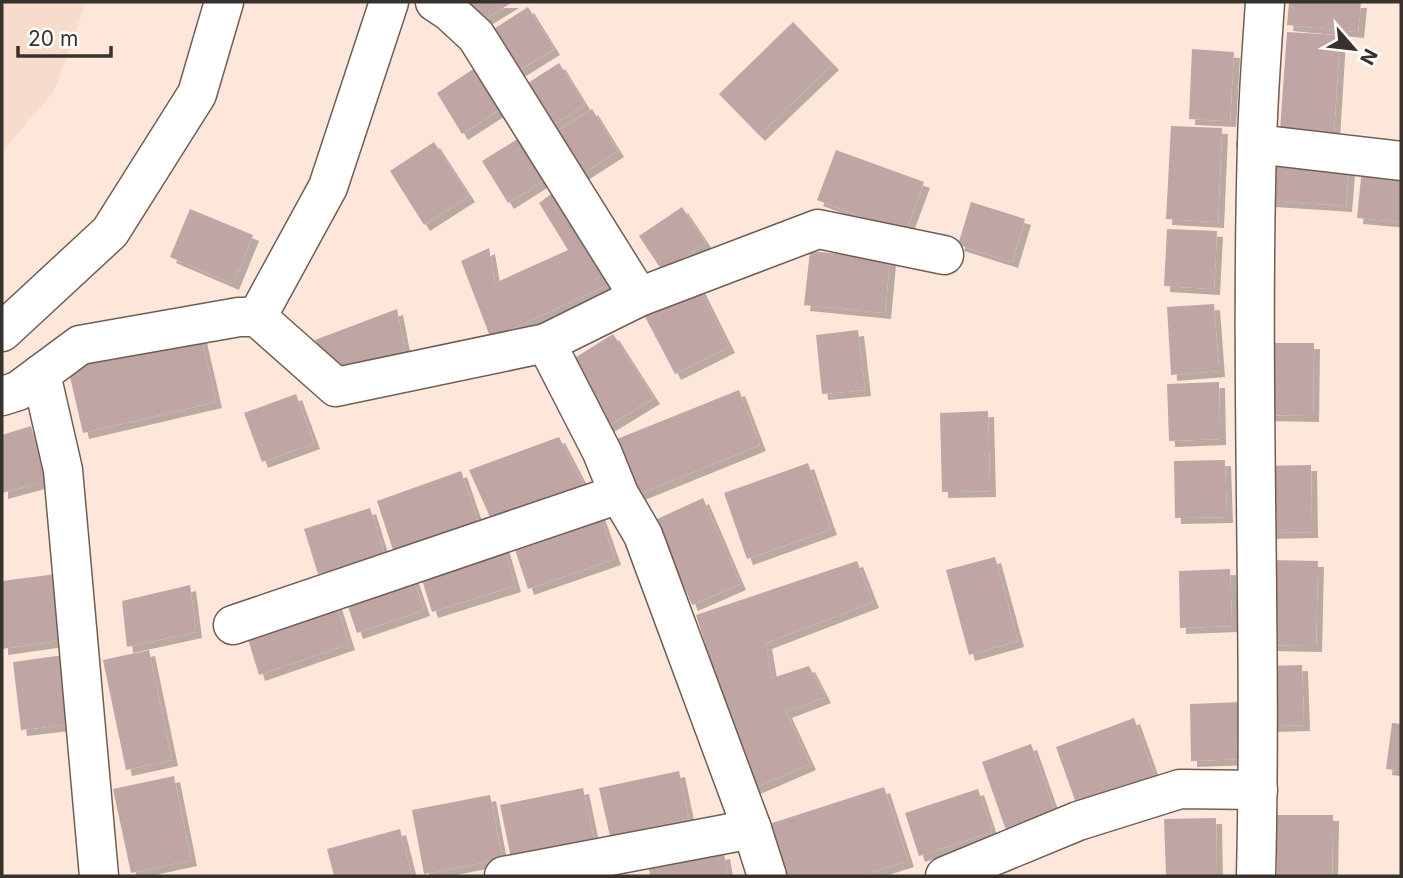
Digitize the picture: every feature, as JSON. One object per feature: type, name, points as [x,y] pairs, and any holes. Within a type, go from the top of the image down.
[{"type":"street","points":[[2,332],[110,232],[197,94],[224,2]]},
{"type":"street","points":[[257,317],[328,187],[389,2]]},
{"type":"street","points":[[436,2],[476,36],[639,297]]},
{"type":"street","points":[[1256,876],[1258,790],[1255,338],[1257,144],[1265,2]]},
{"type":"street","points":[[1257,144],[1401,160]]},
{"type":"street","points":[[2,396],[18,391],[80,345],[239,317],[257,317],[336,387],[546,343],[639,297],[817,229],[943,255]]},
{"type":"street","points":[[546,343],[619,494],[643,535],[767,876]]},
{"type":"street","points":[[41,374],[64,470],[99,876]]},
{"type":"street","points":[[233,625],[619,494]]},
{"type":"street","points":[[945,876],[1078,821],[1180,789],[1258,790]]},
{"type":"street","points":[[504,876],[752,829]]},
{"type":"shaded area","points":[[2,2],[86,2],[54,91],[2,152]]},
{"type":"building","points":[[466,2],[513,2],[479,23]]},
{"type":"building","points":[[1289,2],[1361,2],[1358,32],[1287,25]]},
{"type":"building","points":[[528,7],[554,49],[512,75],[486,34]]},
{"type":"building","points":[[793,22],[833,64],[759,135],[719,94]]},
{"type":"building","points":[[1287,32],[1340,35],[1334,133],[1280,130]]},
{"type":"building","points":[[1192,49],[1234,52],[1230,121],[1189,119]]},
{"type":"building","points":[[559,63],[585,105],[543,131],[517,90]]},
{"type":"building","points":[[478,66],[504,107],[462,134],[437,93]]},
{"type":"building","points":[[592,109],[618,151],[576,178],[550,136]]},
{"type":"building","points":[[1171,126],[1222,128],[1218,222],[1166,219]]},
{"type":"building","points":[[524,135],[549,177],[508,203],[482,161]]},
{"type":"building","points":[[434,142],[469,196],[424,225],[390,171]]},
{"type":"building","points":[[836,150],[924,182],[905,233],[817,200]]},
{"type":"building","points":[[1271,164],[1349,169],[1346,206],[1269,201]]},
{"type":"building","points":[[1362,168],[1401,172],[1401,222],[1357,218]]},
{"type":"building","points":[[563,185],[618,280],[491,339],[461,261],[489,248],[495,283],[568,250],[539,203]]},
{"type":"building","points":[[971,202],[1025,219],[1012,262],[958,245]]},
{"type":"building","points":[[682,207],[706,243],[663,272],[639,236]]},
{"type":"building","points":[[190,209],[253,235],[233,284],[170,257]]},
{"type":"building","points":[[1167,229],[1217,231],[1214,289],[1164,286]]},
{"type":"building","points":[[810,251],[890,259],[885,313],[804,305]]},
{"type":"building","points":[[698,285],[729,347],[675,374],[643,313]]},
{"type":"building","points":[[1214,304],[1219,371],[1171,375],[1167,307]]},
{"type":"building","points":[[397,309],[405,351],[338,379],[315,340]]},
{"type":"building","points":[[858,330],[865,390],[822,394],[816,335]]},
{"type":"building","points":[[613,334],[654,398],[605,428],[565,364]]},
{"type":"building","points":[[201,337],[216,402],[83,433],[68,368]]},
{"type":"building","points":[[1262,343],[1314,343],[1313,416],[1261,415]]},
{"type":"building","points":[[1219,382],[1220,439],[1169,441],[1167,384]]},
{"type":"building","points":[[739,390],[760,445],[639,494],[617,439]]},
{"type":"building","points":[[296,394],[314,443],[262,462],[244,413]]},
{"type":"building","points":[[988,411],[990,491],[942,492],[940,413]]},
{"type":"building","points":[[31,426],[46,481],[2,493],[2,435]]},
{"type":"building","points":[[559,437],[584,485],[490,517],[469,470]]},
{"type":"building","points":[[1225,460],[1227,517],[1175,518],[1174,461]]},
{"type":"building","points":[[808,463],[831,529],[747,559],[724,493]]},
{"type":"building","points":[[1311,465],[1312,532],[1263,533],[1262,466]]},
{"type":"building","points":[[461,471],[478,521],[393,550],[377,501]]},
{"type":"building","points":[[703,498],[740,584],[692,605],[655,520]]},
{"type":"building","points":[[370,508],[384,553],[318,574],[304,529]]},
{"type":"building","points":[[598,510],[615,559],[528,589],[512,541]]},
{"type":"building","points":[[502,541],[515,586],[432,612],[418,567]]},
{"type":"building","points":[[995,557],[1018,641],[969,655],[946,570]]},
{"type":"building","points":[[1269,560],[1318,561],[1316,646],[1267,645]]},
{"type":"building","points":[[857,561],[873,602],[766,643],[772,678],[809,666],[825,697],[786,712],[810,764],[752,789],[696,615]]},
{"type":"building","points":[[1230,569],[1232,626],[1180,628],[1179,571]]},
{"type":"building","points":[[411,572],[424,610],[357,633],[344,595]]},
{"type":"building","points":[[56,574],[65,640],[2,649],[2,581]]},
{"type":"building","points":[[190,585],[196,632],[127,647],[122,601]]},
{"type":"building","points":[[335,600],[349,644],[259,675],[245,630]]},
{"type":"building","points":[[149,650],[172,760],[126,770],[103,660]]},
{"type":"building","points":[[64,655],[72,724],[21,730],[13,662]]},
{"type":"building","points":[[1302,665],[1304,725],[1269,726],[1266,666]]},
{"type":"building","points":[[1242,702],[1243,759],[1191,761],[1190,704]]},
{"type":"building","points":[[1134,718],[1155,777],[1077,806],[1056,747]]},
{"type":"building","points":[[1392,723],[1401,724],[1401,771],[1386,769]]},
{"type":"building","points":[[1031,744],[1056,815],[1007,833],[982,762]]},
{"type":"building","points":[[679,771],[689,819],[610,836],[599,788]]},
{"type":"building","points":[[174,776],[191,860],[131,873],[113,789]]},
{"type":"building","points":[[884,787],[908,861],[860,876],[783,876],[766,825]]},
{"type":"building","points":[[583,788],[594,840],[511,858],[500,805]]},
{"type":"building","points":[[978,789],[992,832],[919,856],[905,813]]},
{"type":"building","points":[[490,795],[502,859],[424,874],[412,810]]},
{"type":"building","points":[[1277,815],[1333,815],[1332,876],[1277,876]]},
{"type":"building","points":[[1216,818],[1217,875],[1166,876],[1164,819]]},
{"type":"building","points":[[400,829],[412,876],[334,876],[327,849]]},
{"type":"building","points":[[724,853],[728,876],[650,876],[649,868]]}]
